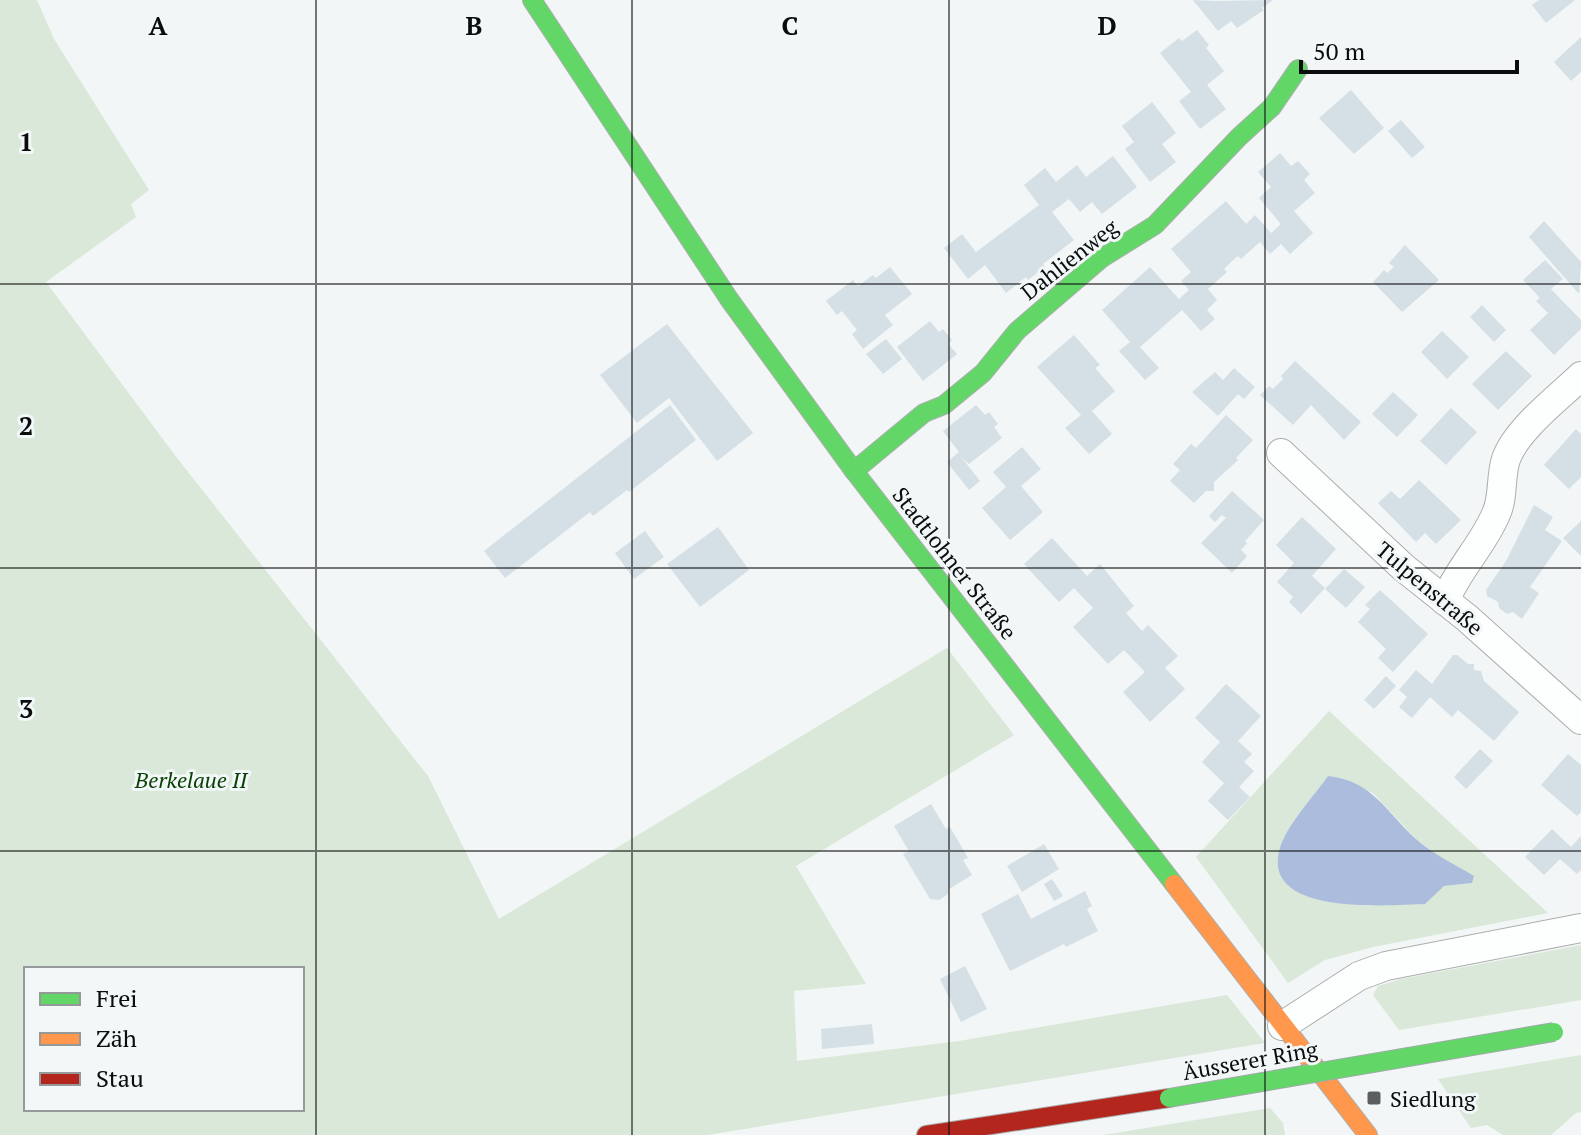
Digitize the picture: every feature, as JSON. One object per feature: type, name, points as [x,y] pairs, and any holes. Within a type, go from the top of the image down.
[{"type":"street","name":"Stadtlohner Straße","points":[[532,0],[729,299],[854,471],[1291,1020],[1368,1135]]},
{"type":"street","name":"Dahlienweg","points":[[854,471],[924,413],[944,405],[983,373],[1017,331],[1102,258],[1164,216],[1272,107],[1298,69]]},
{"type":"street","points":[[1445,601],[1452,584],[1495,517],[1500,504],[1507,455],[1516,441],[1581,376]]},
{"type":"street","name":"Tulpenstraße","points":[[1281,453],[1404,568],[1581,720]]},
{"type":"street","points":[[1291,1020],[1359,976],[1386,966],[1581,928]]},
{"type":"street","name":"Äusserer Ring","points":[[926,1135],[1169,1098],[1561,1031]]},
{"type":"green space","name":"Berkelaue II","points":[[0,0],[37,0],[54,39],[149,190],[131,204],[136,217],[46,282],[177,458],[428,776],[499,919],[947,648],[1014,735],[796,866],[866,984],[794,991],[797,1061],[959,1041],[1227,995],[1265,1043],[708,1135],[0,1135]]},
{"type":"green space","points":[[1329,711],[1548,913],[1373,947],[1325,960],[1288,983],[1196,857]],"holes":[[[1328,776],[1373,793],[1416,839],[1472,883],[1444,886],[1279,867],[1280,854],[1289,830]]]},
{"type":"green space","points":[[1581,945],[1581,1000],[1399,1030],[1373,995],[1378,986],[1401,979]]},
{"type":"green space","points":[[1581,1055],[1581,1112],[1551,1135],[1503,1135],[1487,1125],[1471,1128],[1438,1079]]},
{"type":"green space","points":[[1270,1108],[1283,1123],[1285,1135],[1103,1135]]},
{"type":"water","points":[[1328,776],[1356,784],[1367,791],[1423,844],[1474,876],[1472,883],[1444,886],[1425,904],[1384,905],[1331,902],[1307,896],[1289,886],[1279,870],[1283,839]]},
{"type":"building","points":[[1193,0],[1273,0],[1237,28],[1231,21],[1218,31]]},
{"type":"building","points":[[1539,0],[1575,0],[1546,23],[1532,5]]},
{"type":"building","points":[[1197,30],[1224,71],[1207,85],[1226,109],[1200,129],[1179,101],[1191,92],[1160,53],[1179,38],[1182,41]]},
{"type":"building","points":[[1581,37],[1581,72],[1571,81],[1554,62]]},
{"type":"building","points":[[1351,90],[1384,128],[1354,154],[1319,118]]},
{"type":"building","points":[[1152,102],[1176,133],[1162,144],[1176,162],[1150,182],[1125,149],[1134,142],[1122,126]]},
{"type":"building","points":[[1401,120],[1425,147],[1412,158],[1388,131]]},
{"type":"building","points":[[1280,153],[1291,166],[1298,161],[1310,174],[1304,180],[1315,193],[1294,211],[1313,233],[1290,254],[1281,244],[1270,254],[1260,242],[1241,259],[1238,256],[1231,262],[1224,269],[1227,272],[1208,289],[1217,300],[1207,310],[1215,319],[1201,331],[1182,310],[1140,347],[1159,368],[1145,380],[1119,351],[1130,342],[1102,310],[1150,267],[1179,299],[1189,290],[1181,281],[1191,272],[1171,249],[1226,201],[1246,224],[1255,215],[1271,233],[1281,224],[1259,198],[1271,187],[1258,172]]},
{"type":"building","points":[[1113,156],[1137,187],[1102,214],[1092,202],[1080,212],[1069,199],[1052,212],[1074,240],[1043,264],[1045,267],[1006,293],[985,265],[968,279],[944,248],[962,234],[976,252],[1039,205],[1024,185],[1045,168],[1056,182],[1077,165],[1086,177]]},
{"type":"building","points":[[1544,221],[1581,262],[1579,294],[1529,237]]},
{"type":"building","points":[[1405,245],[1439,280],[1402,312],[1373,282],[1384,270],[1387,273],[1394,267],[1389,263]]},
{"type":"building","points":[[1545,260],[1563,279],[1551,289],[1581,320],[1581,329],[1554,355],[1530,330],[1548,313],[1536,301],[1540,298],[1523,280]]},
{"type":"building","points":[[890,267],[912,294],[885,315],[893,325],[863,349],[852,334],[857,330],[842,311],[837,315],[826,301],[853,280],[858,286]]},
{"type":"building","points":[[1482,305],[1506,330],[1494,342],[1470,317]]},
{"type":"building","points":[[930,321],[939,332],[943,329],[952,340],[948,344],[957,354],[923,381],[897,347]]},
{"type":"building","points":[[667,324],[753,433],[717,461],[669,398],[637,423],[600,375]]},
{"type":"building","points":[[1442,331],[1469,357],[1447,379],[1421,352]]},
{"type":"building","points":[[1074,335],[1100,365],[1095,368],[1115,391],[1092,411],[1112,434],[1089,454],[1065,428],[1081,415],[1037,367]]},
{"type":"building","points":[[886,339],[902,359],[883,374],[866,354]]},
{"type":"building","points":[[1506,351],[1532,376],[1498,410],[1472,384]]},
{"type":"building","points":[[1295,361],[1361,422],[1344,440],[1311,405],[1293,425],[1260,395],[1269,386],[1273,389]]},
{"type":"building","points":[[1234,368],[1255,387],[1244,399],[1238,394],[1218,416],[1192,392],[1215,372],[1223,380]]},
{"type":"building","points":[[1393,392],[1418,415],[1397,437],[1372,414]]},
{"type":"building","points":[[670,405],[696,440],[629,492],[627,490],[593,516],[590,512],[505,578],[484,551]]},
{"type":"building","points":[[976,405],[985,415],[989,412],[998,424],[994,427],[1002,438],[969,464],[962,458],[980,481],[969,490],[947,462],[959,452],[943,431]]},
{"type":"building","points":[[1451,408],[1477,432],[1446,465],[1420,441]]},
{"type":"building","points":[[1226,415],[1253,440],[1236,458],[1238,460],[1214,482],[1214,491],[1206,491],[1194,503],[1170,481],[1180,470],[1173,464],[1191,444],[1196,448]]},
{"type":"building","points":[[1576,429],[1581,434],[1581,477],[1569,489],[1544,465]]},
{"type":"building","points":[[1022,447],[1041,469],[1021,486],[1043,512],[1010,540],[982,508],[1006,487],[993,472]]},
{"type":"building","points":[[1419,480],[1461,520],[1436,544],[1425,533],[1416,542],[1378,503],[1391,491],[1400,499]]},
{"type":"building","points":[[1232,491],[1264,520],[1245,541],[1247,543],[1241,550],[1247,556],[1232,573],[1201,543],[1226,518],[1222,515],[1215,522],[1209,516]]},
{"type":"building","points":[[1534,505],[1553,517],[1545,530],[1562,541],[1530,587],[1539,593],[1522,619],[1513,612],[1507,614],[1499,608],[1498,602],[1487,596],[1486,590],[1506,561]]},
{"type":"building","points":[[1302,517],[1336,549],[1312,576],[1325,588],[1301,614],[1289,602],[1293,597],[1277,582],[1294,563],[1276,545]]},
{"type":"building","points":[[1581,521],[1581,556],[1563,538]]},
{"type":"building","points":[[718,527],[749,570],[700,607],[667,564]]},
{"type":"building","points":[[645,531],[664,557],[634,579],[615,553]]},
{"type":"building","points":[[1052,538],[1087,576],[1100,564],[1134,606],[1126,613],[1142,631],[1148,625],[1178,656],[1165,668],[1185,689],[1150,722],[1123,692],[1145,672],[1124,650],[1108,664],[1073,627],[1093,608],[1074,588],[1059,602],[1024,564]]},
{"type":"building","points":[[1344,569],[1365,587],[1346,608],[1325,589]]},
{"type":"building","points":[[1380,590],[1428,634],[1393,672],[1378,658],[1386,649],[1358,622],[1370,609],[1365,605]]},
{"type":"building","points":[[1453,655],[1474,664],[1474,670],[1481,671],[1484,681],[1519,712],[1494,741],[1458,710],[1452,717],[1430,697],[1412,718],[1399,707],[1407,697],[1399,690],[1416,670],[1432,684]]},
{"type":"building","points":[[1386,676],[1396,686],[1374,709],[1364,700]]},
{"type":"building","points":[[1226,684],[1261,716],[1238,741],[1252,754],[1244,762],[1254,771],[1239,787],[1250,797],[1228,820],[1208,801],[1224,783],[1202,762],[1220,742],[1195,718]]},
{"type":"building","points":[[1480,749],[1493,761],[1466,789],[1454,777]]},
{"type":"building","points":[[1568,754],[1581,765],[1581,812],[1577,816],[1541,785]]},
{"type":"building","points":[[931,804],[946,829],[950,827],[968,858],[963,860],[972,875],[949,889],[948,894],[939,900],[930,899],[903,854],[909,851],[894,826]]},
{"type":"building","points":[[1552,829],[1571,847],[1581,836],[1581,870],[1577,874],[1560,859],[1544,875],[1525,857]]},
{"type":"building","points":[[1044,844],[1059,869],[1022,892],[1007,866]]},
{"type":"building","points":[[1052,879],[1063,896],[1054,901],[1044,884]]},
{"type":"building","points":[[1085,891],[1092,906],[1087,909],[1098,931],[1010,971],[981,914],[1018,894],[1031,919]]},
{"type":"building","points":[[965,966],[987,1009],[961,1022],[940,979]]},
{"type":"building","points":[[872,1024],[874,1044],[822,1049],[821,1029]]},
{"type":"traffic: fast","points":[[532,0],[729,299],[854,471],[1174,884]]},
{"type":"traffic: fast","points":[[854,471],[924,413],[944,405],[983,373],[1017,331],[1102,258],[1155,225],[1272,107],[1298,69]]},
{"type":"traffic: fast","points":[[1169,1098],[1554,1032]]},
{"type":"traffic: slow","points":[[1174,884],[1368,1135]]},
{"type":"traffic: jam","points":[[926,1135],[1169,1098]]},
{"type":"place","name":"Siedlung","points":[[1374,1098]]}]
